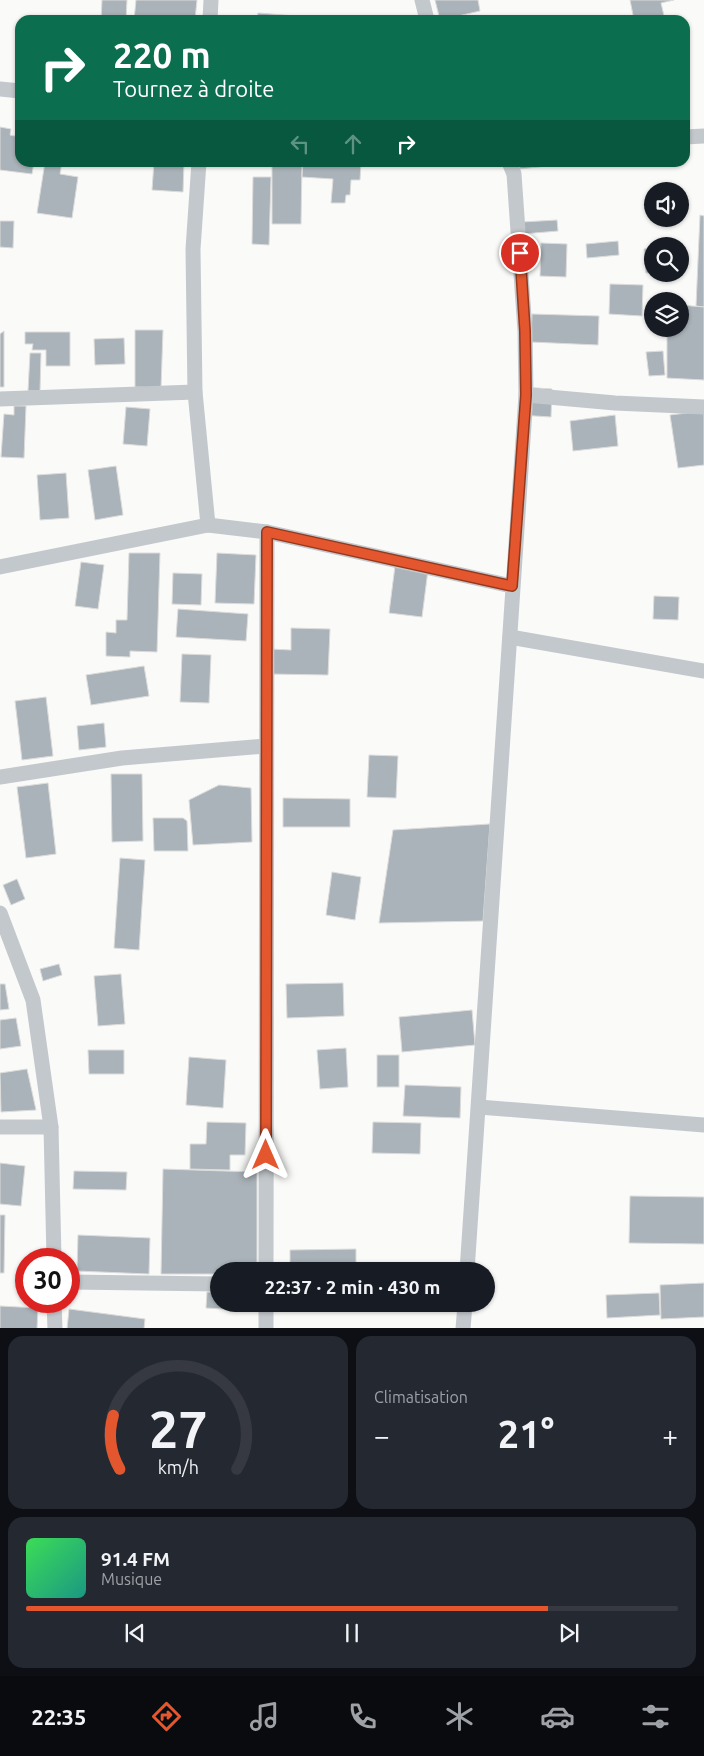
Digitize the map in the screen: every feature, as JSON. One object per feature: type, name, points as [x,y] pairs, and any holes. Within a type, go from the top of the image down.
[{"type":"street","points":[[210,15],[211,0]]},
{"type":"street","points":[[422,0],[426,15]]},
{"type":"street","points":[[0,89],[15,90]]},
{"type":"street","points":[[690,137],[704,136]]},
{"type":"street","points":[[199,167],[193,249],[195,392],[208,525]]},
{"type":"street","points":[[468,1262],[526,395],[525,331],[514,174],[511,167]]},
{"type":"street","points":[[0,399],[195,392]]},
{"type":"street","points":[[526,395],[616,403],[704,407]]},
{"type":"street","points":[[0,567],[208,525],[267,532],[512,586]]},
{"type":"street","points":[[266,1262],[265,746],[267,532]]},
{"type":"street","points":[[510,637],[704,671]]},
{"type":"street","points":[[0,777],[122,758],[265,746]]},
{"type":"street","points":[[0,913],[33,1000],[51,1127],[54,1248]]},
{"type":"street","points":[[479,1107],[704,1125]]},
{"type":"street","points":[[0,1127],[51,1127]]},
{"type":"street","points":[[80,1282],[210,1284]]},
{"type":"street","points":[[266,1312],[266,1328]]},
{"type":"street","points":[[463,1328],[464,1312]]},
{"type":"street","points":[[54,1313],[55,1328]]},
{"type":"building","points":[[102,0],[127,0],[126,15],[101,15]]},
{"type":"building","points":[[136,0],[197,0],[196,15],[134,15]]},
{"type":"building","points":[[435,0],[478,0],[480,11],[462,15],[439,15]]},
{"type":"building","points":[[630,0],[674,0],[661,3],[664,15],[633,15]]},
{"type":"building","points":[[258,13],[284,15],[258,15]]},
{"type":"building","points":[[0,127],[11,129],[10,135],[15,136],[15,167],[33,167],[32,174],[0,170]]},
{"type":"building","points":[[44,167],[61,167],[60,174],[78,177],[72,218],[37,213]]},
{"type":"building","points":[[154,167],[184,167],[183,192],[152,190]]},
{"type":"building","points":[[272,167],[302,167],[301,224],[272,224]]},
{"type":"building","points":[[303,167],[361,167],[360,180],[351,180],[350,195],[346,195],[345,203],[331,203],[333,179],[302,177]]},
{"type":"building","points":[[520,167],[538,167],[520,169]]},
{"type":"building","points":[[253,177],[271,177],[269,245],[252,244]]},
{"type":"building","points":[[700,215],[704,216],[704,307],[696,306]]},
{"type":"building","points":[[557,220],[558,231],[523,234],[522,222]]},
{"type":"building","points":[[0,221],[14,221],[13,248],[0,247]]},
{"type":"building","points":[[618,241],[619,255],[587,258],[586,244]]},
{"type":"building","points":[[541,243],[567,244],[566,277],[540,276]]},
{"type":"building","points":[[610,284],[643,285],[642,316],[609,314]]},
{"type":"building","points":[[689,306],[704,307],[704,380],[667,378],[667,337],[689,337]]},
{"type":"building","points":[[532,314],[599,316],[598,345],[531,342]]},
{"type":"building","points":[[135,330],[163,330],[161,388],[135,387]]},
{"type":"building","points":[[4,331],[4,387],[0,387],[0,334]]},
{"type":"building","points":[[25,332],[70,332],[70,366],[46,366],[46,350],[32,350],[33,344],[25,344]]},
{"type":"building","points":[[124,338],[125,364],[95,365],[94,339]]},
{"type":"building","points":[[663,351],[665,375],[649,376],[646,352]]},
{"type":"building","points":[[30,353],[41,353],[40,391],[28,391]]},
{"type":"building","points":[[521,387],[552,389],[551,417],[520,415]]},
{"type":"building","points":[[14,406],[26,406],[24,458],[1,457],[4,414],[14,415]]},
{"type":"building","points":[[126,407],[150,409],[147,446],[123,444]]},
{"type":"building","points":[[704,411],[704,465],[678,468],[670,415]]},
{"type":"building","points":[[615,415],[618,446],[573,451],[570,421]]},
{"type":"building","points":[[116,466],[123,515],[95,520],[88,470]]},
{"type":"building","points":[[66,473],[69,518],[40,520],[37,475]]},
{"type":"building","points":[[129,553],[160,553],[157,652],[130,651],[130,657],[106,656],[106,632],[116,633],[116,620],[127,620]]},
{"type":"building","points":[[217,553],[256,555],[254,604],[215,603]]},
{"type":"building","points":[[81,562],[104,565],[98,609],[75,606]]},
{"type":"building","points":[[395,566],[428,570],[422,617],[389,613]]},
{"type":"building","points":[[173,573],[202,574],[201,605],[172,604]]},
{"type":"building","points":[[654,596],[679,597],[678,620],[653,619]]},
{"type":"building","points":[[178,609],[248,614],[246,641],[176,637]]},
{"type":"building","points":[[291,628],[330,629],[328,675],[270,674],[270,649],[291,650]]},
{"type":"building","points":[[182,654],[211,655],[209,703],[180,702]]},
{"type":"building","points":[[144,666],[149,696],[91,705],[86,675]]},
{"type":"building","points":[[46,697],[53,756],[22,760],[15,701]]},
{"type":"building","points":[[104,723],[106,747],[79,750],[77,726]]},
{"type":"building","points":[[369,755],[398,756],[396,798],[367,797]]},
{"type":"building","points":[[111,774],[142,774],[143,841],[112,842]]},
{"type":"building","points":[[48,783],[56,854],[26,858],[17,787]]},
{"type":"building","points":[[219,785],[251,788],[252,842],[193,845],[189,800]]},
{"type":"building","points":[[283,798],[350,799],[350,827],[283,827]]},
{"type":"building","points":[[153,818],[183,818],[187,821],[188,851],[154,851]]},
{"type":"building","points":[[490,824],[483,921],[379,923],[393,830]]},
{"type":"building","points":[[120,858],[145,860],[139,950],[114,948]]},
{"type":"building","points":[[332,872],[361,877],[355,920],[326,915]]},
{"type":"building","points":[[17,879],[25,899],[11,905],[3,885]]},
{"type":"building","points":[[59,964],[62,975],[43,981],[40,969]]},
{"type":"building","points":[[121,974],[125,1024],[98,1026],[94,976]]},
{"type":"building","points":[[343,983],[344,1016],[287,1018],[286,984]]},
{"type":"building","points":[[0,984],[5,984],[9,1009],[0,1010]]},
{"type":"building","points":[[472,1010],[475,1045],[402,1052],[399,1017]]},
{"type":"building","points":[[16,1018],[21,1046],[0,1049],[0,1020]]},
{"type":"building","points":[[346,1048],[348,1087],[320,1089],[317,1050]]},
{"type":"building","points":[[88,1050],[124,1050],[124,1074],[89,1074]]},
{"type":"building","points":[[377,1055],[399,1055],[399,1087],[377,1087]]},
{"type":"building","points":[[189,1057],[226,1060],[223,1108],[186,1105]]},
{"type":"building","points":[[27,1069],[36,1110],[1,1112],[0,1073]]},
{"type":"building","points":[[405,1085],[461,1087],[460,1118],[403,1116]]},
{"type":"building","points":[[207,1122],[246,1123],[245,1155],[230,1155],[230,1170],[190,1169],[190,1144],[206,1144]]},
{"type":"building","points":[[373,1122],[421,1123],[420,1154],[372,1153]]},
{"type":"building","points":[[0,1163],[25,1166],[21,1206],[0,1204]]},
{"type":"building","points":[[163,1169],[257,1172],[257,1262],[210,1262],[210,1274],[161,1274]]},
{"type":"building","points":[[74,1171],[127,1172],[126,1190],[73,1189]]},
{"type":"building","points":[[630,1196],[704,1197],[704,1244],[629,1243]]},
{"type":"building","points":[[0,1215],[5,1215],[4,1273],[0,1273]]},
{"type":"building","points":[[78,1235],[150,1238],[149,1274],[80,1271],[80,1248],[78,1248]]},
{"type":"building","points":[[356,1249],[356,1262],[290,1262],[290,1250]]},
{"type":"building","points":[[704,1283],[704,1317],[661,1319],[660,1285]]},
{"type":"building","points":[[207,1292],[210,1292],[210,1308],[206,1308]]},
{"type":"building","points":[[659,1293],[660,1315],[607,1318],[606,1295]]},
{"type":"building","points":[[0,1306],[15,1307],[15,1313],[38,1313],[37,1328],[0,1328]]},
{"type":"building","points":[[80,1310],[145,1319],[144,1328],[67,1328],[69,1313],[80,1313]]},
{"type":"route","points":[[266,1155],[265,746],[267,532],[512,586],[526,395],[525,331],[520,253]]}]
